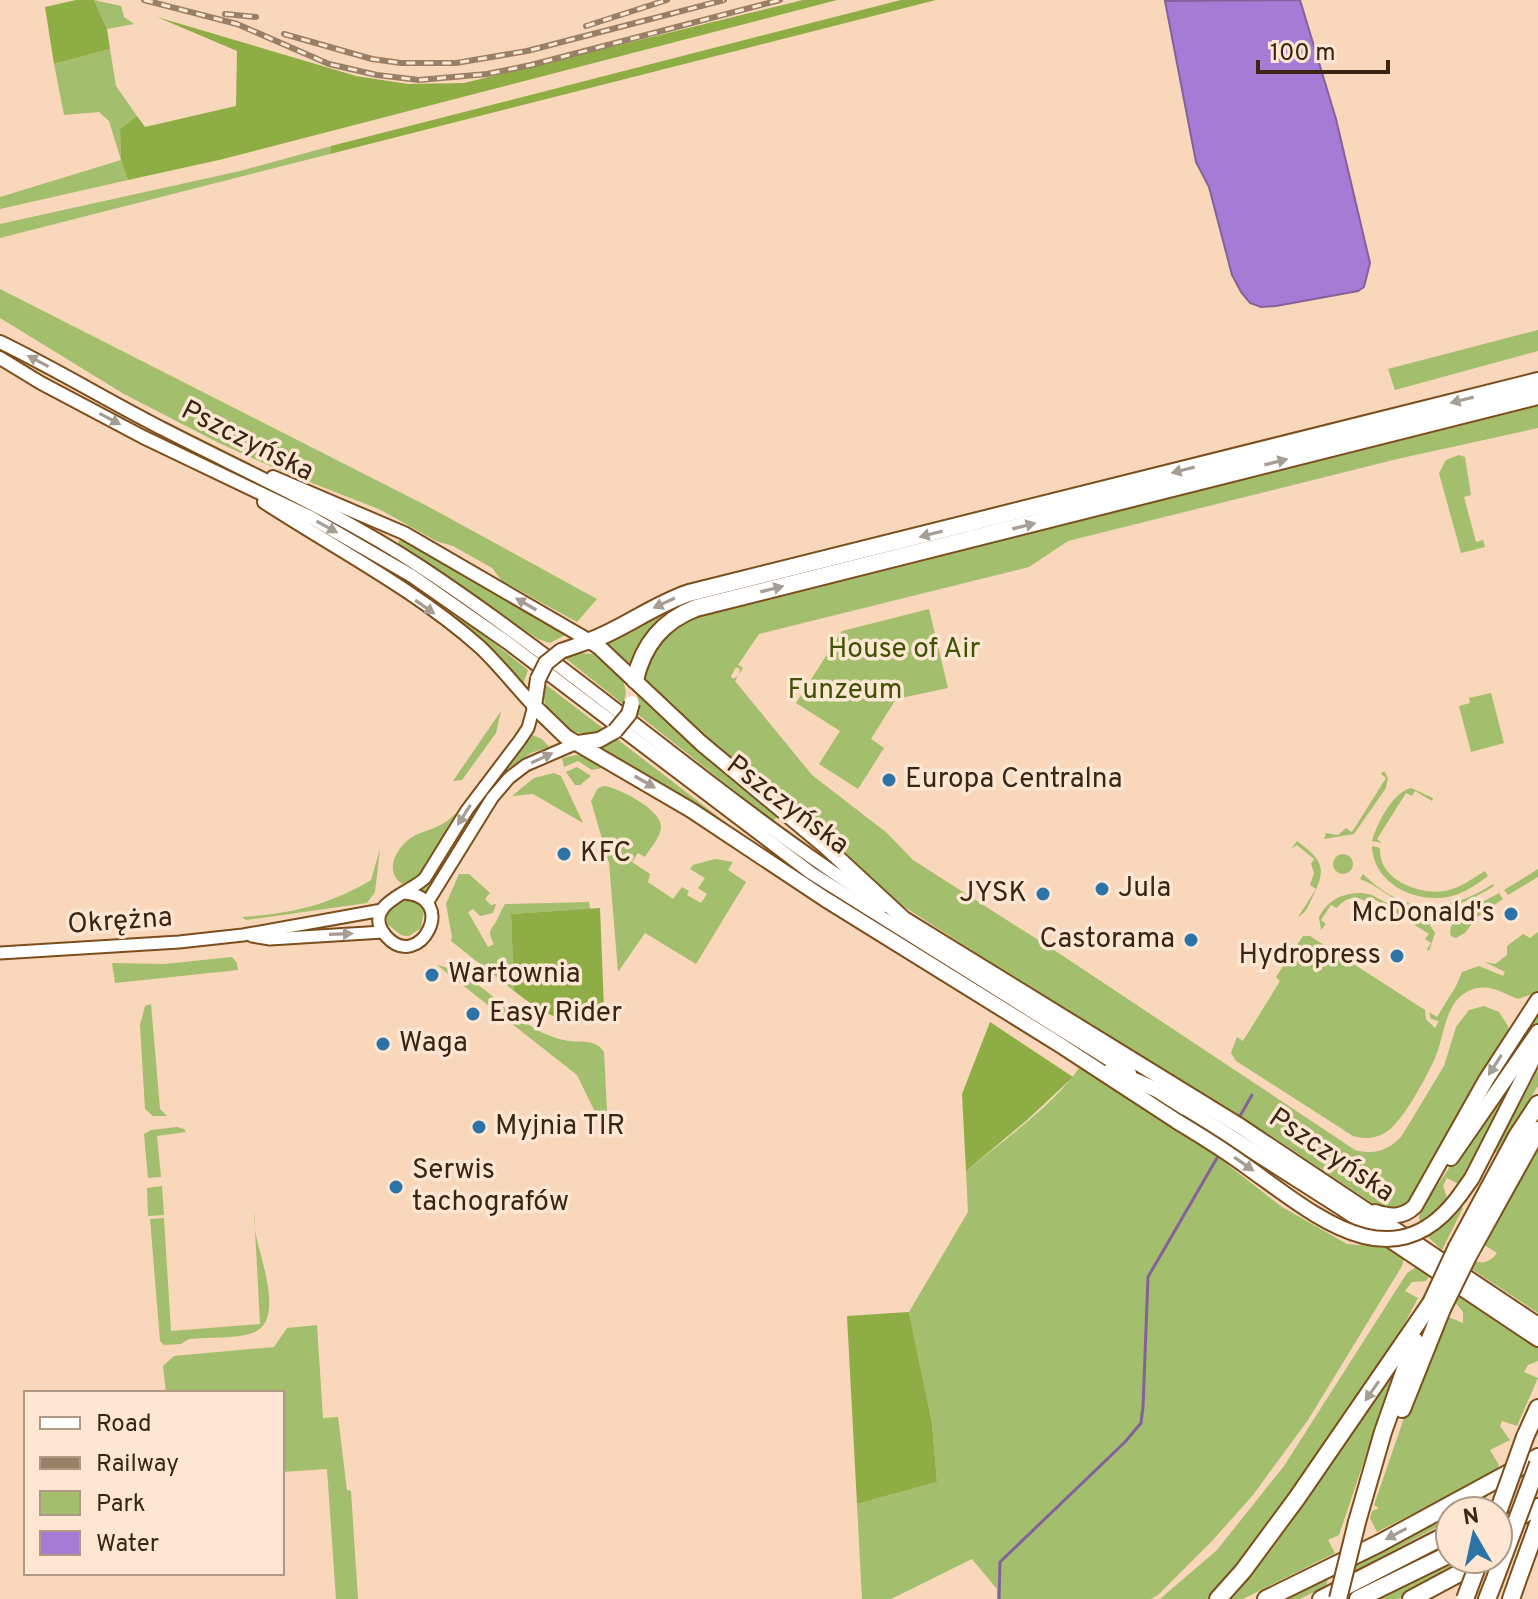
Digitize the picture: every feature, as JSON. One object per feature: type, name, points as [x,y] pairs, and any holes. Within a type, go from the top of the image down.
[{"type":"highway","points":[[590,641],[689,593],[1538,381]]},
{"type":"highway","points":[[635,680],[640,660],[655,636],[679,615],[696,608],[1538,396]]},
{"type":"highway","points":[[1338,1599],[1357,1522],[1393,1403],[1517,1136],[1538,1104]]},
{"type":"highway","points":[[1462,1251],[1538,1130]]},
{"type":"highway","points":[[1218,1599],[1243,1571],[1436,1306]]},
{"type":"highway","points":[[1504,1495],[1538,1408]]},
{"type":"highway","points":[[1266,1599],[1380,1543],[1538,1457]]},
{"type":"highway","points":[[1490,1591],[1538,1464]]},
{"type":"highway","points":[[1514,1498],[1538,1485]]},
{"type":"highway","points":[[1514,1520],[1538,1507]]},
{"type":"highway","points":[[1514,1599],[1538,1524]]},
{"type":"highway","points":[[1514,1543],[1538,1530]]},
{"type":"highway","points":[[1321,1599],[1434,1541]]},
{"type":"highway","points":[[1358,1599],[1434,1562]]},
{"type":"highway","points":[[1411,1599],[1454,1575]]},
{"type":"highway","points":[[1465,1599],[1476,1575]]},
{"type":"main road","name":"Pszczyńska","points":[[0,342],[338,518],[419,566],[515,634],[787,840],[904,919],[1240,1126],[1538,1325]]},
{"type":"main road","name":"Pszczyńska","points":[[0,358],[143,437],[310,517],[412,576],[497,635],[811,873],[1342,1208],[1538,1339]]},
{"type":"main road","points":[[199,448],[321,495],[404,533],[590,641],[701,743],[825,846],[904,919]]},
{"type":"main road","points":[[232,481],[453,625],[491,658],[550,724],[577,743],[680,803],[825,899],[1057,1043],[1342,1230],[1357,1236],[1389,1238],[1418,1230],[1437,1220],[1472,1178],[1538,1049]]},
{"type":"main road","points":[[534,706],[538,679],[546,663],[561,651],[590,641]]},
{"type":"main road","points":[[577,743],[599,740],[615,731],[629,714],[635,680]]},
{"type":"main road","points":[[1364,1209],[1393,1216],[1415,1206],[1486,1080],[1538,1000]]},
{"type":"main road","points":[[1438,1260],[1415,1228],[1416,1213],[1538,1032]]},
{"type":"main road","points":[[1057,1043],[1157,1090]]},
{"type":"street","points":[[403,893],[420,897],[427,903],[433,919],[431,928],[421,941],[405,945],[383,932],[380,924],[382,910],[394,896],[418,886],[425,878],[467,810],[528,728],[534,706]]},
{"type":"street","points":[[427,903],[492,798],[509,778],[526,765],[577,743]]},
{"type":"street","name":"Okrężna","points":[[0,953],[243,935],[382,910]]},
{"type":"street","name":"Okrężna","points":[[243,935],[270,939],[383,932]]},
{"type":"green space","points":[[76,0],[94,0],[107,29],[110,49],[54,64],[45,7]]},
{"type":"green space","points":[[94,0],[121,6],[124,17],[134,24],[107,29]]},
{"type":"green space","points":[[803,0],[837,0],[219,160],[128,180],[121,160],[120,129],[137,116],[145,127],[236,106],[237,51],[157,17],[356,76],[408,84],[464,83]]},
{"type":"green space","points":[[901,0],[936,0],[330,154],[331,146]]},
{"type":"green space","points":[[110,49],[116,86],[137,116],[120,129],[121,160],[109,121],[99,112],[64,115],[54,64]]},
{"type":"green space","points":[[331,146],[330,154],[0,238],[0,224],[240,171]]},
{"type":"green space","points":[[121,160],[128,180],[0,209],[0,197]]},
{"type":"green space","points":[[0,289],[429,507],[597,599],[577,622],[502,581],[492,568],[453,546],[436,541],[381,510],[219,443],[124,394],[0,318]]},
{"type":"green space","points":[[1538,330],[1538,351],[1395,390],[1388,369]]},
{"type":"green space","points":[[1538,402],[1538,428],[1397,459],[1068,541],[1029,567],[759,634],[738,665],[743,668],[739,674],[740,669],[736,667],[731,676],[733,679],[738,676],[735,681],[812,775],[887,833],[913,860],[1355,1150],[1380,1151],[1401,1137],[1444,1066],[1456,1027],[1469,1010],[1484,1006],[1499,1012],[1508,1026],[1509,1038],[1414,1202],[1404,1210],[1381,1209],[1267,1133],[1200,1091],[1187,1088],[892,899],[843,853],[848,848],[830,831],[826,835],[832,842],[826,843],[705,740],[644,678],[642,672],[656,642],[691,616]]},
{"type":"green space","points":[[1459,455],[1465,457],[1471,495],[1464,497],[1476,542],[1483,540],[1485,547],[1461,553],[1439,473],[1446,460]]},
{"type":"green space","points":[[401,538],[567,634],[550,643],[538,639],[397,544]]},
{"type":"green space","points":[[703,597],[704,600],[669,617],[651,631],[643,640],[632,665],[604,643],[671,606]]},
{"type":"green space","points":[[929,609],[948,688],[896,699],[871,739],[884,748],[858,789],[819,764],[840,731],[796,703],[842,631]]},
{"type":"green space","points":[[458,615],[528,670],[523,685],[456,620]]},
{"type":"green space","points":[[577,653],[593,654],[623,678],[626,693],[623,704],[565,658]]},
{"type":"green space","points":[[545,684],[604,729],[582,733],[561,724],[546,706]]},
{"type":"green space","points":[[638,692],[777,817],[773,821],[636,713]]},
{"type":"green space","points":[[1491,693],[1504,743],[1471,752],[1459,706],[1470,703],[1469,698]]},
{"type":"green space","points":[[501,711],[496,733],[462,780],[453,781]]},
{"type":"green space","points":[[530,734],[542,739],[549,747],[531,753],[508,769],[425,894],[421,892],[489,787]]},
{"type":"green space","points":[[617,739],[729,825],[728,827],[597,747]]},
{"type":"green space","points":[[576,755],[607,767],[592,770],[578,761],[564,767],[562,758]]},
{"type":"green space","points":[[577,767],[591,776],[580,785],[575,785],[566,772]]},
{"type":"green space","points":[[1384,771],[1388,778],[1386,788],[1354,834],[1324,839],[1326,833],[1338,835],[1346,828],[1352,832],[1386,778],[1381,774]]},
{"type":"green space","points":[[554,773],[561,776],[583,823],[533,794],[512,796],[534,778]]},
{"type":"green space","points":[[605,786],[639,801],[660,821],[659,835],[645,857],[638,853],[632,862],[650,874],[648,882],[673,899],[682,887],[689,891],[687,895],[701,903],[707,894],[698,888],[705,878],[690,869],[693,865],[715,859],[733,862],[728,870],[746,882],[696,964],[645,933],[618,972],[609,863],[591,801],[598,788]]},
{"type":"green space","points":[[1411,788],[1433,798],[1430,808],[1432,801],[1415,791],[1412,796],[1406,793],[1377,839],[1382,843],[1372,841],[1392,802]]},
{"type":"green space","points":[[459,810],[419,878],[402,884],[393,872],[393,865],[402,846],[414,836],[444,823]]},
{"type":"green space","points":[[1297,841],[1317,859],[1321,871],[1318,886],[1309,906],[1298,917],[1316,889],[1310,885],[1314,859],[1297,845],[1291,849]]},
{"type":"green space","points":[[1372,846],[1380,848],[1381,859],[1393,877],[1412,888],[1445,891],[1485,871],[1488,876],[1454,896],[1422,897],[1398,888],[1388,880],[1374,859]]},
{"type":"green space","points":[[380,849],[375,892],[367,903],[246,920],[242,917],[309,907],[356,889],[371,880]]},
{"type":"green space","points":[[1343,854],[1350,857],[1353,864],[1350,871],[1343,874],[1336,871],[1333,864],[1336,857]]},
{"type":"green space","points":[[1538,869],[1538,877],[1508,895],[1504,890]]},
{"type":"green space","points":[[459,874],[469,874],[490,893],[485,899],[491,905],[496,904],[493,913],[480,916],[473,909],[468,912],[488,947],[494,944],[490,932],[505,904],[589,902],[590,909],[511,914],[514,991],[451,941],[446,904]]},
{"type":"green space","points":[[1363,874],[1395,898],[1426,906],[1459,901],[1494,886],[1457,904],[1419,908],[1393,898],[1360,879]]},
{"type":"green space","points":[[1362,893],[1426,919],[1435,933],[1429,951],[1427,949],[1431,943],[1425,939],[1429,934],[1371,897],[1367,902],[1359,898],[1347,899],[1337,908],[1331,905],[1321,920],[1326,924],[1321,930],[1319,917],[1331,902],[1348,894]]},
{"type":"green space","points":[[1499,893],[1503,899],[1477,917],[1465,933],[1456,938],[1451,936],[1451,929],[1459,916]]},
{"type":"green space","points":[[402,901],[416,901],[424,911],[421,928],[409,936],[385,924],[389,910]]},
{"type":"green space","points":[[600,908],[604,1009],[595,1023],[561,1019],[514,991],[511,914]]},
{"type":"green space","points":[[1538,932],[1538,992],[1518,999],[1483,987],[1466,992],[1458,999],[1420,1088],[1398,1121],[1379,1136],[1353,1136],[1236,1061],[1231,1053],[1237,1037],[1243,1041],[1280,981],[1276,977],[1303,936],[1310,936],[1425,1010],[1426,1019],[1435,1028],[1439,1021],[1431,1019],[1429,1012],[1437,1017],[1462,972],[1479,966],[1503,976],[1505,972],[1485,962],[1495,964],[1507,955],[1507,946],[1523,934],[1530,938]]},
{"type":"green space","points":[[232,957],[238,970],[115,983],[112,963],[164,964]]},
{"type":"green space","points":[[437,965],[479,985],[541,1032],[600,1047],[604,1052],[607,1110],[601,1124],[577,1075]]},
{"type":"green space","points":[[151,1004],[160,1109],[167,1116],[153,1116],[145,1109],[140,1025],[145,1006]]},
{"type":"green space","points":[[1538,1006],[1538,1027],[1457,1144],[1478,1102]]},
{"type":"green space","points":[[990,1022],[1073,1077],[966,1171],[962,1094]]},
{"type":"green space","points":[[1526,1054],[1529,1056],[1462,1186],[1447,1178],[1443,1186],[1448,1200],[1420,1224],[1419,1215],[1426,1202]]},
{"type":"green space","points":[[1081,1065],[1205,1147],[1282,1207],[1347,1244],[1390,1248],[1404,1258],[1402,1266],[1308,1420],[1253,1495],[1158,1595],[1151,1599],[997,1599],[997,1589],[972,1559],[891,1599],[862,1599],[857,1504],[937,1482],[932,1423],[909,1312],[968,1212],[966,1171],[1043,1108]]},
{"type":"green space","points":[[1538,1070],[1538,1086],[1494,1152]]},
{"type":"green space","points":[[177,1127],[186,1132],[157,1136],[161,1177],[148,1178],[144,1134],[151,1130]]},
{"type":"green space","points":[[1538,1143],[1538,1313],[1470,1268],[1474,1261],[1487,1262],[1497,1253],[1481,1243]]},
{"type":"green space","points":[[162,1186],[164,1215],[148,1216],[147,1188]]},
{"type":"green space","points":[[1463,1208],[1442,1250],[1427,1236]]},
{"type":"green space","points":[[164,1218],[171,1331],[260,1324],[255,1230],[268,1289],[268,1317],[262,1327],[245,1335],[189,1339],[181,1344],[164,1345],[160,1341],[150,1219]]},
{"type":"green space","points":[[1416,1267],[1429,1276],[1426,1281],[1412,1282],[1405,1291],[1418,1298],[1388,1355],[1236,1572],[1207,1599],[1160,1599],[1217,1550],[1284,1466],[1407,1273]]},
{"type":"green space","points":[[1457,1293],[1538,1347],[1538,1361],[1528,1365],[1524,1372],[1538,1378],[1517,1426],[1502,1421],[1500,1426],[1510,1440],[1490,1450],[1499,1465],[1497,1471],[1450,1495],[1434,1495],[1434,1503],[1377,1532],[1370,1518],[1372,1511],[1379,1508],[1374,1505],[1413,1392],[1446,1316],[1463,1323],[1463,1312],[1454,1301]]},
{"type":"green space","points":[[909,1312],[932,1423],[937,1482],[857,1504],[847,1316]]},
{"type":"green space","points":[[317,1325],[323,1418],[338,1417],[347,1490],[351,1491],[358,1599],[336,1599],[327,1469],[284,1472],[284,1391],[166,1391],[163,1366],[174,1356],[274,1347],[287,1328]]},
{"type":"green space","points":[[1395,1369],[1339,1535],[1328,1540],[1335,1553],[1243,1599],[1224,1599]]},
{"type":"green space","points":[[1434,1519],[1434,1529],[1355,1571],[1358,1559]]},
{"type":"green space","points":[[1434,1570],[1434,1575],[1447,1575],[1398,1599],[1379,1599]]},
{"type":"green space","points":[[1329,1574],[1326,1586],[1300,1599],[1278,1599]]},
{"type":"water","points":[[1300,0],[1336,119],[1370,263],[1364,287],[1358,291],[1261,307],[1250,303],[1232,275],[1209,187],[1196,162],[1165,1]]},
{"type":"waterway","points":[[1240,1116],[1252,1095]]},
{"type":"waterway","points":[[999,1599],[1000,1562],[1141,1423],[1148,1277],[1217,1158]]},
{"type":"railway","points":[[144,0],[237,24],[329,64],[377,75],[419,80],[487,74],[531,65],[780,0]]},
{"type":"railway","points":[[586,26],[667,0]]},
{"type":"railway","points":[[284,34],[372,59],[401,63],[456,63],[527,51],[724,0]]},
{"type":"railway","points":[[225,14],[256,17]]},
{"type":"place","name":"Europa Centralna","points":[[889,780]]},
{"type":"place","name":"KFC","points":[[564,854]]},
{"type":"place","name":"Jula","points":[[1102,889]]},
{"type":"place","name":"JYSK","points":[[1043,894]]},
{"type":"place","name":"McDonald's","points":[[1511,914]]},
{"type":"place","name":"Castorama","points":[[1191,940]]},
{"type":"place","name":"Hydropress","points":[[1397,956]]},
{"type":"place","name":"Wartownia","points":[[432,975]]},
{"type":"place","name":"Easy Rider","points":[[473,1014]]},
{"type":"place","name":"Waga","points":[[383,1044]]},
{"type":"place","name":"Myjnia TIR","points":[[479,1127]]},
{"type":"place","name":"Serwis tachografów","points":[[396,1187]]},
{"type":"park label","name":"House of Air","points":[[904,650]]},
{"type":"park label","name":"Funzeum","points":[[845,691]]}]
